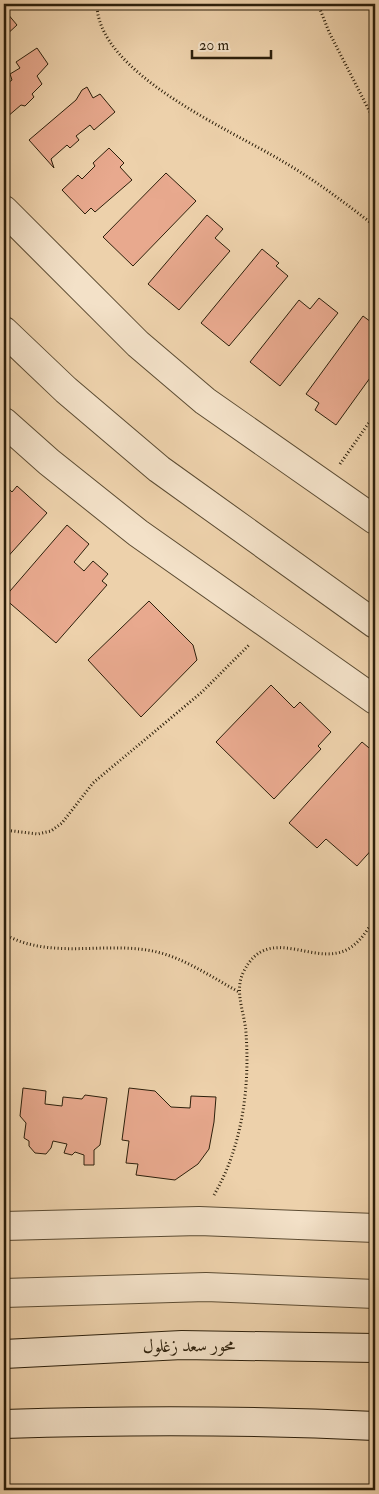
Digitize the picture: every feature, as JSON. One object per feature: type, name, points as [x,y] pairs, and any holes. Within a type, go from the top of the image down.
[{"type":"street","points":[[4,210],[146,350],[205,401],[375,520]]},
{"type":"street","points":[[4,331],[72,396],[159,469],[375,624]]},
{"type":"street","points":[[4,422],[49,462],[138,533],[375,700]]},
{"type":"street","points":[[4,1226],[199,1222],[375,1228]]},
{"type":"street","points":[[4,1293],[206,1287],[375,1294]]},
{"type":"street","name":"محور سعد زغلول","points":[[4,1354],[182,1345],[375,1348]]},
{"type":"street","points":[[4,1424],[122,1420],[259,1420],[375,1426]]},
{"type":"path","points":[[97,4],[105,34],[128,65],[203,118],[281,160],[328,190],[375,226]]},
{"type":"path","points":[[318,4],[329,32],[375,122]]},
{"type":"path","points":[[325,485],[375,414]]},
{"type":"path","points":[[4,830],[38,834],[51,831],[62,823],[93,783],[202,692],[269,625]]},
{"type":"path","points":[[199,1222],[219,1187],[234,1150],[243,1111],[247,1071],[246,1031],[239,992],[242,975],[251,960],[265,950],[281,946],[322,954],[338,953],[353,946],[375,918]]},
{"type":"path","points":[[4,934],[16,941],[71,950],[117,947],[157,952],[192,966],[239,992]]},
{"type":"building","points":[[4,4],[10,4],[13,7],[7,13],[17,25],[4,37]]},
{"type":"building","points":[[37,48],[48,64],[37,76],[42,84],[32,94],[34,97],[25,106],[21,105],[7,117],[4,113],[4,86],[12,80],[10,74],[20,68],[16,62]]},
{"type":"building","points":[[87,87],[93,98],[100,94],[115,112],[94,130],[90,125],[76,136],[79,140],[70,148],[67,145],[51,159],[54,168],[29,140],[76,100],[82,90]]},
{"type":"building","points":[[109,148],[124,163],[120,167],[132,180],[95,212],[91,208],[85,214],[62,190],[78,175],[82,179],[95,166],[93,163]]},
{"type":"building","points":[[166,173],[196,201],[133,266],[103,237]]},
{"type":"building","points":[[207,215],[223,229],[215,238],[230,251],[179,310],[148,284]]},
{"type":"building","points":[[262,249],[279,263],[276,266],[288,276],[229,346],[201,323]]},
{"type":"building","points":[[319,298],[338,313],[280,386],[250,362],[299,300],[310,309]]},
{"type":"building","points":[[363,316],[375,325],[375,371],[336,425],[315,410],[319,403],[306,394]]},
{"type":"building","points":[[4,484],[12,492],[17,486],[47,513],[4,561]]},
{"type":"building","points":[[67,525],[89,544],[74,562],[84,571],[93,561],[108,574],[102,581],[107,585],[56,643],[4,598]]},
{"type":"building","points":[[149,601],[193,645],[197,660],[141,717],[88,660]]},
{"type":"building","points":[[271,685],[294,708],[300,702],[331,732],[318,746],[321,749],[274,799],[216,742]]},
{"type":"building","points":[[362,742],[375,753],[375,846],[357,866],[326,839],[317,848],[289,823]]},
{"type":"building","points":[[23,1088],[46,1091],[45,1104],[62,1106],[63,1097],[82,1099],[85,1095],[107,1098],[100,1145],[94,1150],[94,1165],[84,1165],[84,1155],[75,1152],[72,1155],[64,1153],[67,1144],[53,1141],[51,1148],[46,1154],[35,1153],[29,1146],[29,1141],[24,1138],[26,1123],[20,1116]]},
{"type":"building","points":[[129,1088],[155,1091],[171,1107],[190,1108],[191,1096],[216,1097],[209,1149],[198,1164],[175,1180],[136,1175],[138,1164],[126,1163],[129,1141],[122,1140]]}]
